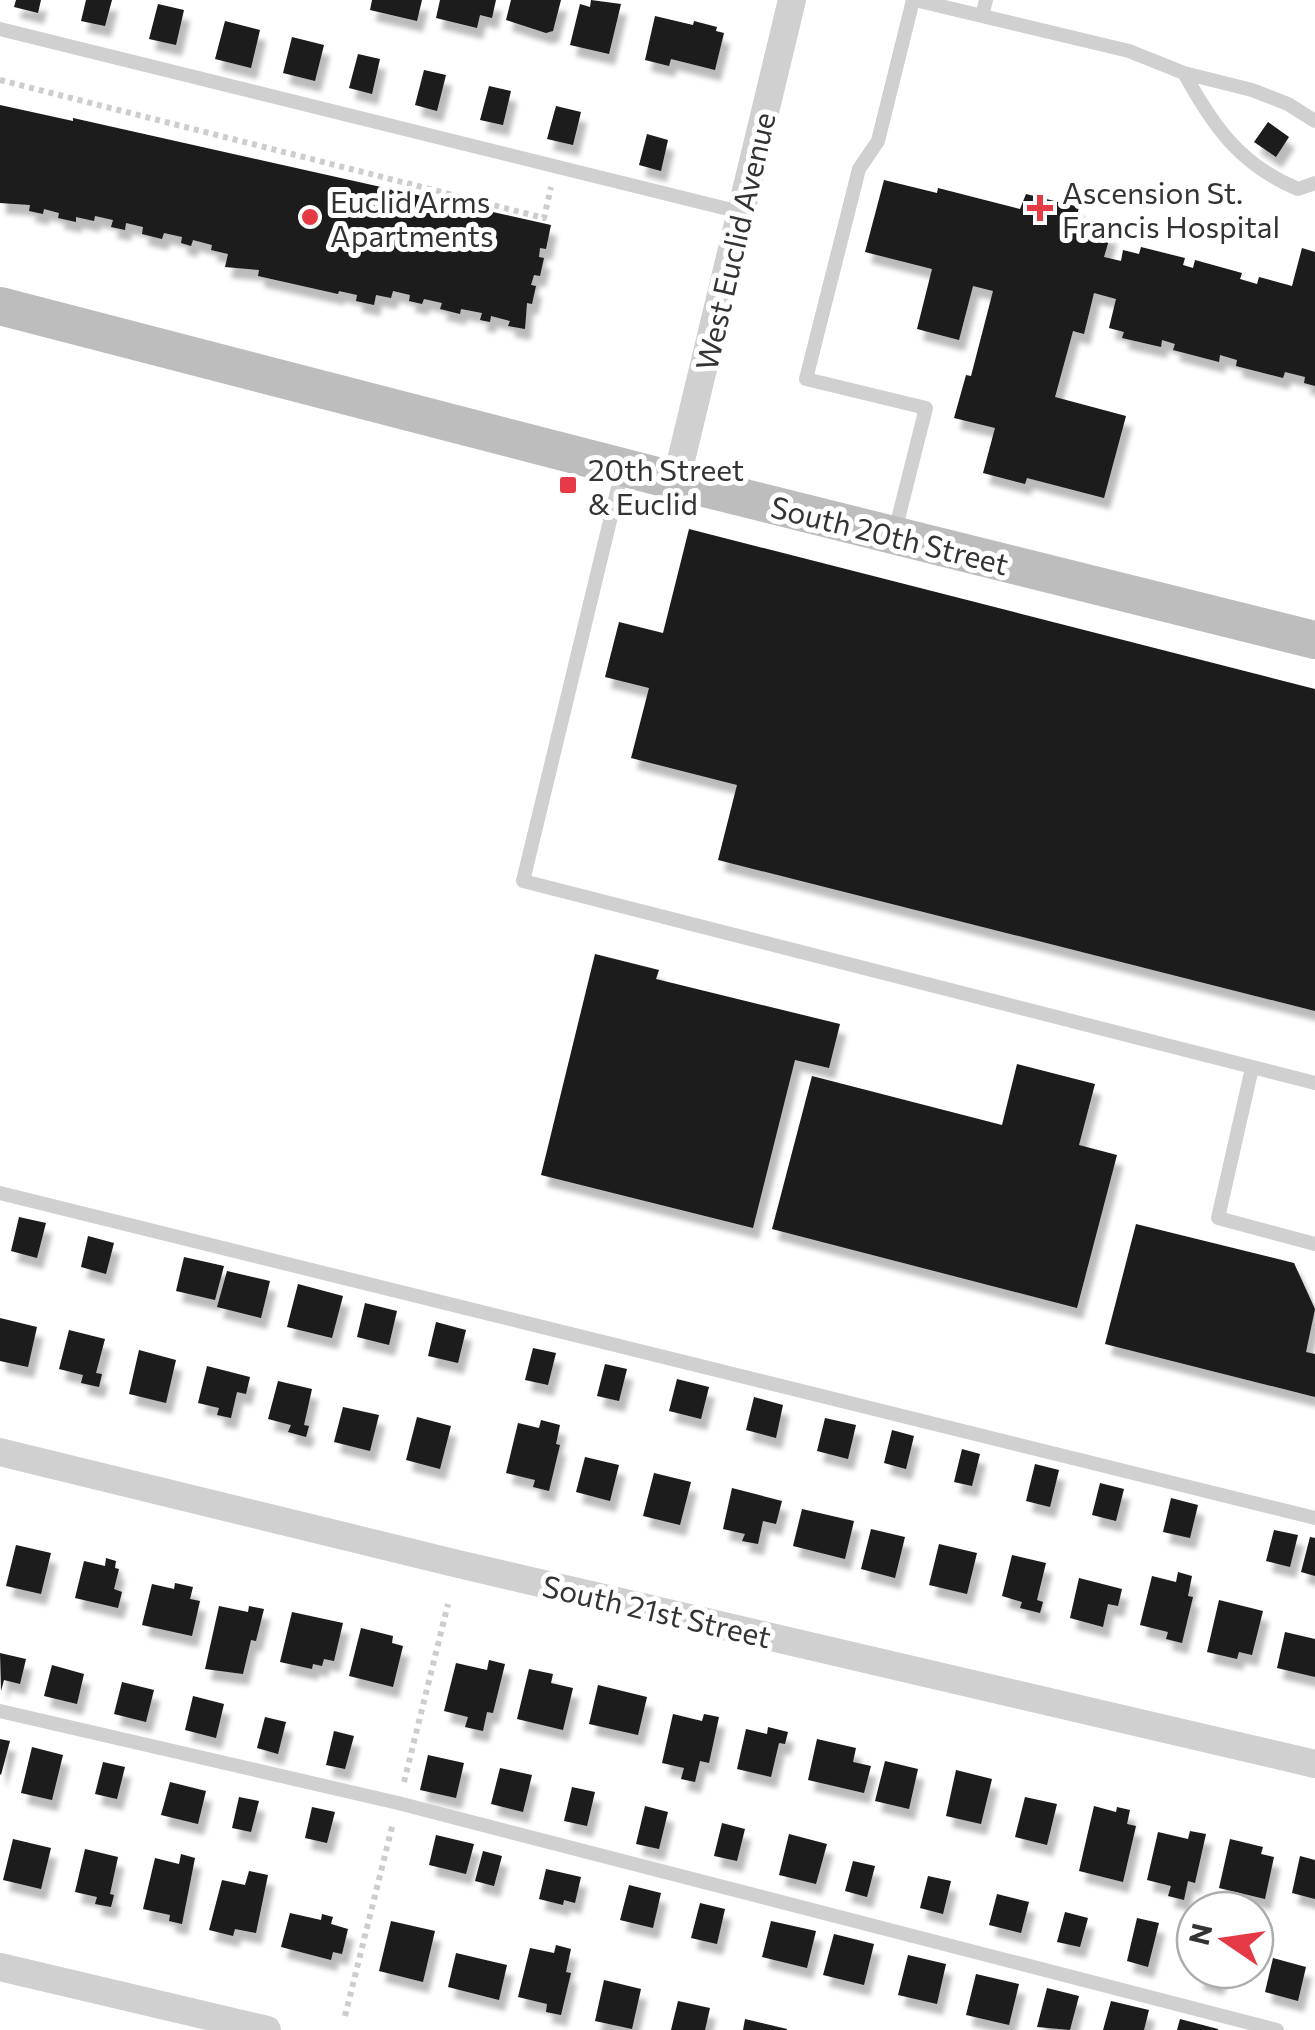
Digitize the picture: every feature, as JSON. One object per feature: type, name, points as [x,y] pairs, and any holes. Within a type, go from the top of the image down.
[{"type":"street","name":"West Euclid Avenue","points":[[676,481],[792,0]]},
{"type":"street","name":"South 20th Street","points":[[0,306],[676,481],[1315,640]]},
{"type":"street","name":"South 21st Street","points":[[0,1452],[454,1563],[1315,1764]]},
{"type":"street","points":[[0,1967],[268,2030]]},
{"type":"lane","points":[[894,536],[926,408],[806,378],[859,169],[878,141],[914,0],[984,8],[1129,51],[1184,72],[1252,90],[1288,104],[1315,122]]},
{"type":"lane","points":[[0,28],[740,212]]},
{"type":"lane","points":[[1184,72],[1207,114],[1242,157],[1298,188],[1315,183]]},
{"type":"lane","points":[[623,467],[523,881],[1315,1083]]},
{"type":"lane","points":[[1252,1068],[1218,1218],[1315,1244]]},
{"type":"lane","points":[[0,1192],[1315,1518]]},
{"type":"lane","points":[[0,1712],[398,1803],[1277,2030]]},
{"type":"path","points":[[0,80],[544,218],[556,166]]},
{"type":"building","points":[[16,0],[41,0],[38,13],[14,7]]},
{"type":"building","points":[[86,0],[112,0],[105,26],[81,21]]},
{"type":"building","points":[[372,0],[422,0],[417,21],[370,10]]},
{"type":"building","points":[[440,0],[496,0],[492,18],[480,15],[477,28],[436,18]]},
{"type":"building","points":[[511,0],[561,0],[553,31],[546,33],[506,20]]},
{"type":"building","points":[[591,0],[621,4],[609,54],[570,45],[580,4],[590,7]]},
{"type":"building","points":[[158,4],[184,10],[176,45],[149,39]]},
{"type":"building","points":[[655,16],[693,25],[694,21],[724,33],[715,70],[671,59],[669,66],[645,60]]},
{"type":"building","points":[[225,21],[260,30],[251,68],[215,59]]},
{"type":"building","points":[[292,37],[324,45],[315,81],[283,73]]},
{"type":"building","points":[[358,54],[380,59],[372,94],[349,88]]},
{"type":"building","points":[[424,70],[446,75],[437,111],[415,105]]},
{"type":"building","points":[[489,86],[511,91],[503,125],[480,120]]},
{"type":"building","name":"Euclid Arms Apartments","points":[[0,105],[551,225],[546,249],[540,248],[539,257],[544,258],[540,276],[534,275],[531,285],[536,286],[532,304],[527,303],[525,329],[508,326],[510,321],[491,316],[490,322],[480,320],[482,313],[461,309],[460,314],[440,309],[442,303],[409,301],[410,295],[393,291],[391,298],[376,295],[374,305],[356,301],[357,295],[258,276],[259,270],[225,267],[228,254],[211,250],[212,245],[193,240],[191,246],[181,243],[182,237],[164,233],[162,239],[142,234],[143,227],[126,223],[125,230],[111,227],[113,220],[95,216],[94,221],[76,217],[76,222],[58,218],[59,213],[44,209],[43,214],[29,211],[30,205],[0,203]]},
{"type":"building","points":[[556,106],[581,112],[573,145],[547,139]]},
{"type":"building","points":[[1268,122],[1289,137],[1276,157],[1254,142]]},
{"type":"building","points":[[647,134],[668,140],[661,171],[639,165]]},
{"type":"building","points":[[884,180],[937,193],[938,188],[1020,209],[1026,194],[1079,207],[1075,224],[1111,233],[1104,257],[1121,261],[1123,250],[1139,254],[1141,247],[1185,258],[1183,265],[1193,268],[1195,260],[1242,273],[1240,279],[1257,284],[1259,277],[1292,286],[1302,248],[1315,252],[1315,386],[1304,383],[1305,377],[1285,372],[1283,378],[1236,366],[1237,360],[1220,355],[1219,362],[1173,350],[1175,344],[1162,340],[1161,347],[1122,338],[1124,332],[1109,328],[1116,299],[1094,293],[1084,334],[1073,331],[1055,397],[1126,416],[1104,498],[1027,478],[1025,484],[983,473],[995,428],[954,418],[966,375],[971,376],[993,291],[973,286],[959,340],[917,329],[932,269],[865,252]]},
{"type":"building","points":[[689,529],[1315,689],[1315,1011],[718,860],[737,785],[631,758],[649,688],[605,677],[619,622],[663,633]]},
{"type":"building","points":[[595,954],[659,970],[656,979],[840,1024],[829,1068],[795,1060],[753,1228],[541,1175]]},
{"type":"building","points":[[1017,1064],[1095,1084],[1079,1145],[1117,1155],[1077,1308],[772,1229],[812,1076],[1002,1125]]},
{"type":"building","points":[[19,1217],[46,1223],[37,1258],[11,1251]]},
{"type":"building","points":[[1136,1224],[1294,1263],[1315,1309],[1306,1352],[1315,1354],[1315,1397],[1105,1344]]},
{"type":"building","points":[[88,1236],[114,1243],[106,1274],[81,1267]]},
{"type":"building","points":[[184,1257],[224,1266],[215,1300],[176,1291]]},
{"type":"building","points":[[227,1271],[270,1281],[261,1318],[217,1307]]},
{"type":"building","points":[[298,1284],[343,1296],[332,1338],[287,1327]]},
{"type":"building","points":[[365,1303],[397,1311],[389,1345],[357,1337]]},
{"type":"building","points":[[0,1318],[37,1327],[28,1367],[0,1361]]},
{"type":"building","points":[[436,1322],[466,1330],[458,1363],[428,1356]]},
{"type":"building","points":[[69,1330],[105,1339],[96,1373],[102,1374],[99,1387],[81,1383],[83,1375],[59,1369]]},
{"type":"building","points":[[533,1348],[556,1353],[548,1385],[525,1380]]},
{"type":"building","points":[[139,1350],[176,1360],[166,1403],[129,1394]]},
{"type":"building","points":[[605,1364],[627,1369],[619,1401],[597,1396]]},
{"type":"building","points":[[207,1366],[250,1377],[246,1394],[237,1392],[231,1418],[217,1415],[219,1408],[198,1403]]},
{"type":"building","points":[[677,1379],[709,1387],[701,1419],[669,1411]]},
{"type":"building","points":[[278,1381],[312,1389],[304,1425],[309,1426],[306,1437],[288,1432],[291,1425],[268,1419]]},
{"type":"building","points":[[754,1397],[783,1405],[776,1438],[746,1430]]},
{"type":"building","points":[[343,1407],[379,1415],[370,1451],[334,1442]]},
{"type":"building","points":[[417,1417],[451,1426],[440,1469],[406,1460]]},
{"type":"building","points":[[825,1418],[856,1425],[848,1459],[817,1451]]},
{"type":"building","points":[[541,1420],[560,1425],[556,1444],[560,1445],[549,1491],[533,1487],[535,1480],[506,1473],[518,1423],[539,1428]]},
{"type":"building","points":[[892,1430],[914,1436],[906,1469],[884,1463]]},
{"type":"building","points":[[962,1449],[980,1454],[972,1486],[954,1482]]},
{"type":"building","points":[[585,1457],[619,1465],[610,1501],[576,1492]]},
{"type":"building","points":[[1035,1464],[1059,1470],[1050,1507],[1026,1501]]},
{"type":"building","points":[[654,1473],[691,1482],[680,1525],[643,1516]]},
{"type":"building","points":[[1100,1483],[1124,1489],[1116,1521],[1092,1515]]},
{"type":"building","points":[[732,1488],[782,1501],[776,1524],[763,1521],[758,1544],[742,1541],[745,1534],[723,1529]]},
{"type":"building","points":[[1171,1498],[1198,1505],[1190,1538],[1163,1532]]},
{"type":"building","points":[[802,1509],[854,1521],[845,1559],[793,1546]]},
{"type":"building","points":[[871,1529],[905,1537],[895,1578],[861,1569]]},
{"type":"building","points":[[1274,1530],[1298,1535],[1290,1567],[1266,1561]]},
{"type":"building","points":[[1310,1537],[1315,1538],[1315,1576],[1301,1572]]},
{"type":"building","points":[[939,1544],[977,1553],[967,1594],[929,1585]]},
{"type":"building","points":[[16,1545],[51,1553],[41,1594],[6,1586]]},
{"type":"building","points":[[1012,1555],[1046,1563],[1037,1600],[1043,1602],[1040,1613],[1020,1608],[1022,1602],[1002,1596]]},
{"type":"building","points":[[106,1558],[116,1561],[115,1568],[119,1569],[114,1589],[122,1592],[118,1608],[75,1598],[84,1561],[105,1566]]},
{"type":"building","points":[[1178,1572],[1192,1576],[1188,1596],[1193,1597],[1182,1643],[1166,1639],[1168,1632],[1140,1625],[1152,1576],[1176,1582]]},
{"type":"building","points":[[1079,1578],[1122,1589],[1118,1606],[1108,1604],[1103,1627],[1070,1618]]},
{"type":"building","points":[[175,1583],[193,1587],[190,1599],[200,1601],[192,1636],[142,1625],[152,1584],[174,1589]]},
{"type":"building","points":[[1219,1600],[1263,1611],[1252,1655],[1239,1652],[1237,1659],[1207,1652]]},
{"type":"building","points":[[219,1606],[248,1612],[249,1606],[264,1609],[243,1674],[205,1669]]},
{"type":"building","points":[[292,1612],[343,1623],[334,1661],[324,1659],[322,1666],[313,1664],[312,1669],[280,1662]]},
{"type":"building","points":[[361,1628],[393,1636],[392,1643],[403,1646],[393,1687],[349,1676]]},
{"type":"building","points":[[1285,1632],[1315,1639],[1315,1677],[1277,1668]]},
{"type":"building","points":[[0,1653],[26,1659],[20,1684],[4,1680],[1,1691]]},
{"type":"building","points":[[489,1660],[505,1664],[493,1713],[487,1712],[483,1731],[465,1727],[468,1717],[444,1711],[456,1663],[487,1670]]},
{"type":"building","points":[[52,1665],[84,1674],[77,1704],[44,1696]]},
{"type":"building","points":[[529,1669],[553,1674],[551,1683],[573,1688],[563,1730],[517,1719]]},
{"type":"building","points":[[122,1682],[154,1690],[146,1722],[114,1714]]},
{"type":"building","points":[[598,1685],[647,1697],[638,1735],[589,1724]]},
{"type":"building","points":[[193,1696],[224,1704],[216,1738],[185,1730]]},
{"type":"building","points":[[673,1714],[702,1721],[704,1714],[719,1717],[709,1763],[700,1761],[695,1782],[681,1779],[684,1768],[662,1763]]},
{"type":"building","points":[[265,1717],[286,1722],[278,1754],[257,1748]]},
{"type":"building","points":[[768,1727],[788,1732],[785,1744],[779,1743],[771,1777],[737,1769],[746,1729],[767,1734]]},
{"type":"building","points":[[334,1731],[354,1736],[345,1769],[326,1765]]},
{"type":"building","points":[[0,1739],[10,1741],[1,1775],[0,1774]]},
{"type":"building","points":[[817,1739],[856,1748],[853,1762],[871,1766],[864,1793],[808,1780]]},
{"type":"building","points":[[32,1747],[63,1755],[52,1800],[21,1793]]},
{"type":"building","points":[[428,1755],[464,1763],[456,1798],[420,1790]]},
{"type":"building","points":[[885,1761],[918,1769],[909,1809],[875,1801]]},
{"type":"building","points":[[103,1762],[125,1767],[117,1799],[95,1794]]},
{"type":"building","points":[[500,1768],[532,1775],[523,1812],[491,1804]]},
{"type":"building","points":[[956,1770],[992,1779],[981,1824],[946,1816]]},
{"type":"building","points":[[170,1782],[206,1791],[198,1824],[161,1815]]},
{"type":"building","points":[[572,1787],[595,1792],[587,1826],[564,1821]]},
{"type":"building","points":[[239,1797],[259,1801],[251,1832],[232,1828]]},
{"type":"building","points":[[1025,1797],[1057,1804],[1047,1845],[1015,1837]]},
{"type":"building","points":[[645,1806],[668,1812],[659,1849],[636,1844]]},
{"type":"building","points":[[1094,1806],[1116,1812],[1117,1807],[1130,1810],[1127,1824],[1136,1826],[1123,1882],[1079,1871]]},
{"type":"building","points":[[312,1807],[335,1812],[327,1843],[305,1838]]},
{"type":"building","points":[[722,1823],[745,1829],[737,1861],[714,1856]]},
{"type":"building","points":[[1190,1831],[1206,1834],[1195,1883],[1188,1881],[1186,1890],[1175,1890],[1175,1898],[1168,1896],[1171,1886],[1147,1880],[1158,1832],[1188,1839]]},
{"type":"building","points":[[789,1834],[827,1844],[816,1884],[779,1875]]},
{"type":"building","points":[[436,1835],[474,1844],[466,1874],[429,1865]]},
{"type":"building","points":[[13,1839],[51,1848],[41,1889],[3,1880]]},
{"type":"building","points":[[1230,1839],[1263,1847],[1261,1854],[1274,1857],[1267,1890],[1219,1888]]},
{"type":"building","points":[[85,1849],[118,1857],[111,1907],[95,1904],[97,1897],[75,1892]]},
{"type":"building","points":[[483,1851],[502,1856],[494,1886],[475,1881]]},
{"type":"building","points":[[181,1854],[195,1858],[182,1924],[169,1921],[170,1915],[143,1909],[155,1858],[179,1864]]},
{"type":"building","points":[[1300,1856],[1315,1860],[1315,1899],[1292,1893]]},
{"type":"building","points":[[853,1861],[875,1866],[867,1897],[845,1891]]},
{"type":"building","points":[[546,1869],[581,1877],[575,1903],[564,1900],[563,1905],[539,1899]]},
{"type":"building","points":[[249,1871],[268,1875],[256,1933],[235,1929],[233,1936],[209,1930],[222,1880],[245,1885]]},
{"type":"building","points":[[928,1876],[951,1881],[943,1914],[920,1908]]},
{"type":"building","points":[[629,1885],[661,1893],[653,1928],[620,1920]]},
{"type":"building","points":[[997,1894],[1029,1902],[1021,1933],[989,1925]]},
{"type":"building","points":[[700,1903],[725,1909],[717,1944],[691,1938]]},
{"type":"building","points":[[1065,1912],[1088,1918],[1080,1947],[1057,1942]]},
{"type":"building","points":[[290,1913],[321,1920],[322,1914],[333,1917],[331,1924],[348,1929],[342,1954],[333,1952],[331,1960],[281,1947]]},
{"type":"building","points":[[1137,1918],[1159,1923],[1148,1967],[1127,1961]]},
{"type":"building","points":[[391,1921],[435,1931],[423,1982],[379,1971]]},
{"type":"building","points":[[771,1921],[816,1931],[807,1968],[762,1957]]},
{"type":"building","points":[[834,1934],[874,1944],[864,1985],[823,1975]]},
{"type":"building","points":[[556,1945],[571,1949],[566,1972],[571,1973],[561,2015],[546,2012],[547,2004],[518,1997],[530,1948],[554,1953]]},
{"type":"building","points":[[456,1953],[507,1965],[499,2000],[448,1987]]},
{"type":"building","points":[[908,1955],[946,1964],[937,2004],[898,1995]]},
{"type":"building","points":[[1275,1959],[1306,1967],[1298,2001],[1265,1992],[1275,1990]]},
{"type":"building","points":[[976,1974],[1019,1984],[1009,2025],[966,2015]]},
{"type":"building","points":[[604,1980],[641,1989],[632,2029],[595,2021]]},
{"type":"building","points":[[1047,1988],[1079,1996],[1070,2030],[1037,2027]]},
{"type":"building","points":[[678,2001],[710,2008],[705,2030],[671,2030]]},
{"type":"building","points":[[1111,2001],[1149,2010],[1144,2030],[1103,2030]]},
{"type":"building","points":[[745,2019],[787,2029],[787,2030],[743,2030]]},
{"type":"building","points":[[1180,2019],[1218,2029],[1218,2030],[1177,2030]]},
{"type":"place","name":"Ascension St. Francis Hospital","points":[[1040,208]]},
{"type":"place","name":"Euclid Arms Apartments","points":[[310,217]]},
{"type":"place","name":"20th Street & Euclid","points":[[568,485]]}]
